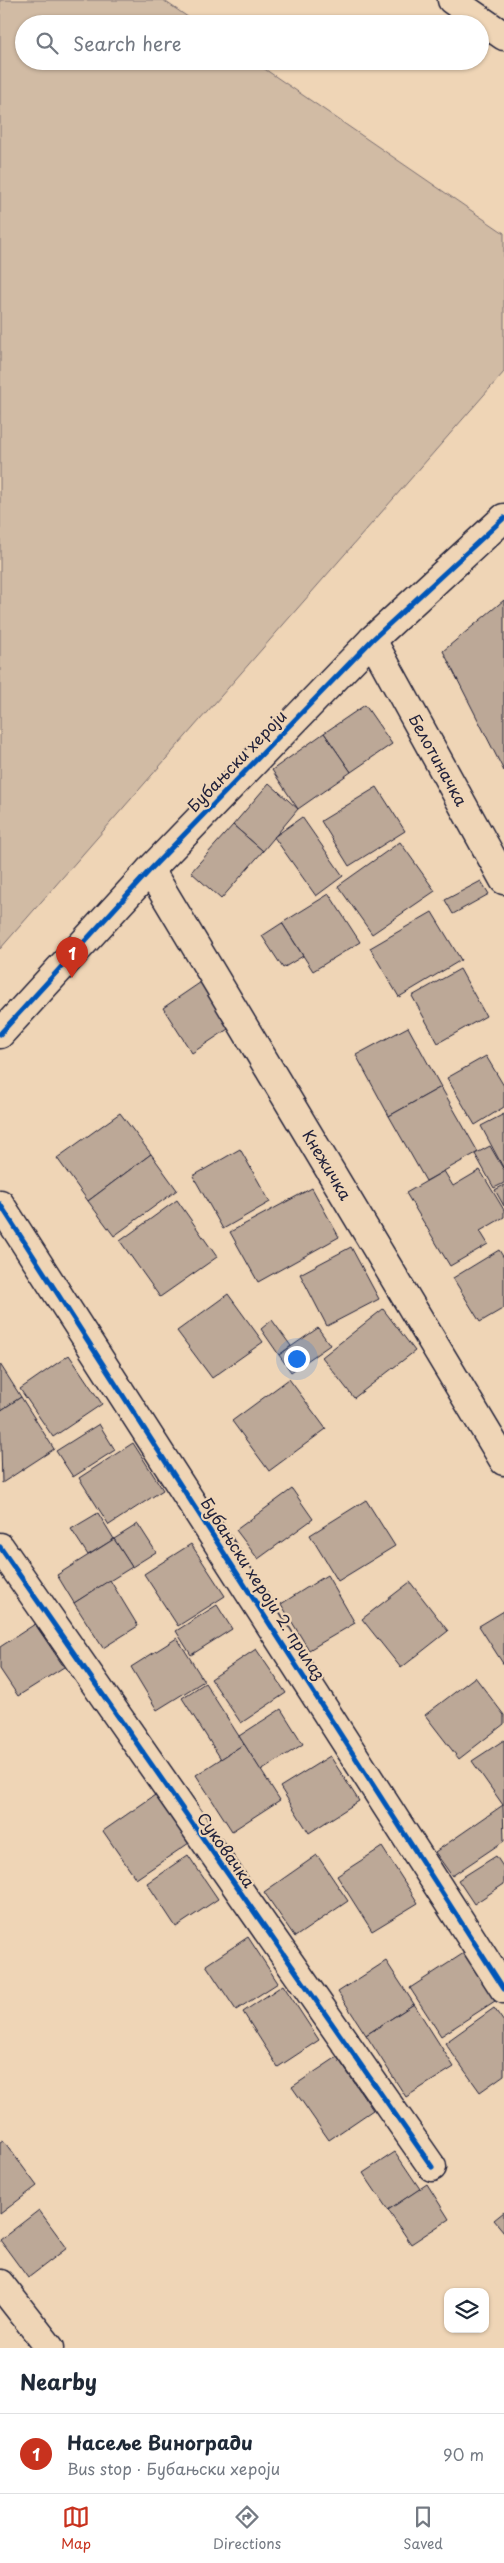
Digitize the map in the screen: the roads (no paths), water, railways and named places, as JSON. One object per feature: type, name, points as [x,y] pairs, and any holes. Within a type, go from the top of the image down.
[{"type":"street","points":[[452,0],[474,15]]},
{"type":"street","points":[[489,26],[504,36]]},
{"type":"street","name":"Бубањски хероји","points":[[0,1034],[150,870],[372,640],[504,518]]},
{"type":"street","name":"Белотиначка","points":[[372,640],[504,880]]},
{"type":"street","name":"Кнежичка","points":[[150,870],[504,1461]]},
{"type":"street","name":"Бубањски хероји 2. прилаз","points":[[0,1204],[504,1989]]},
{"type":"street","name":"Суковачка","points":[[0,1547],[432,2167]]},
{"type":"street","points":[[0,2284],[50,2348]]},
{"type":"place","name":"Насеље Виногради","points":[[72,978]]}]
